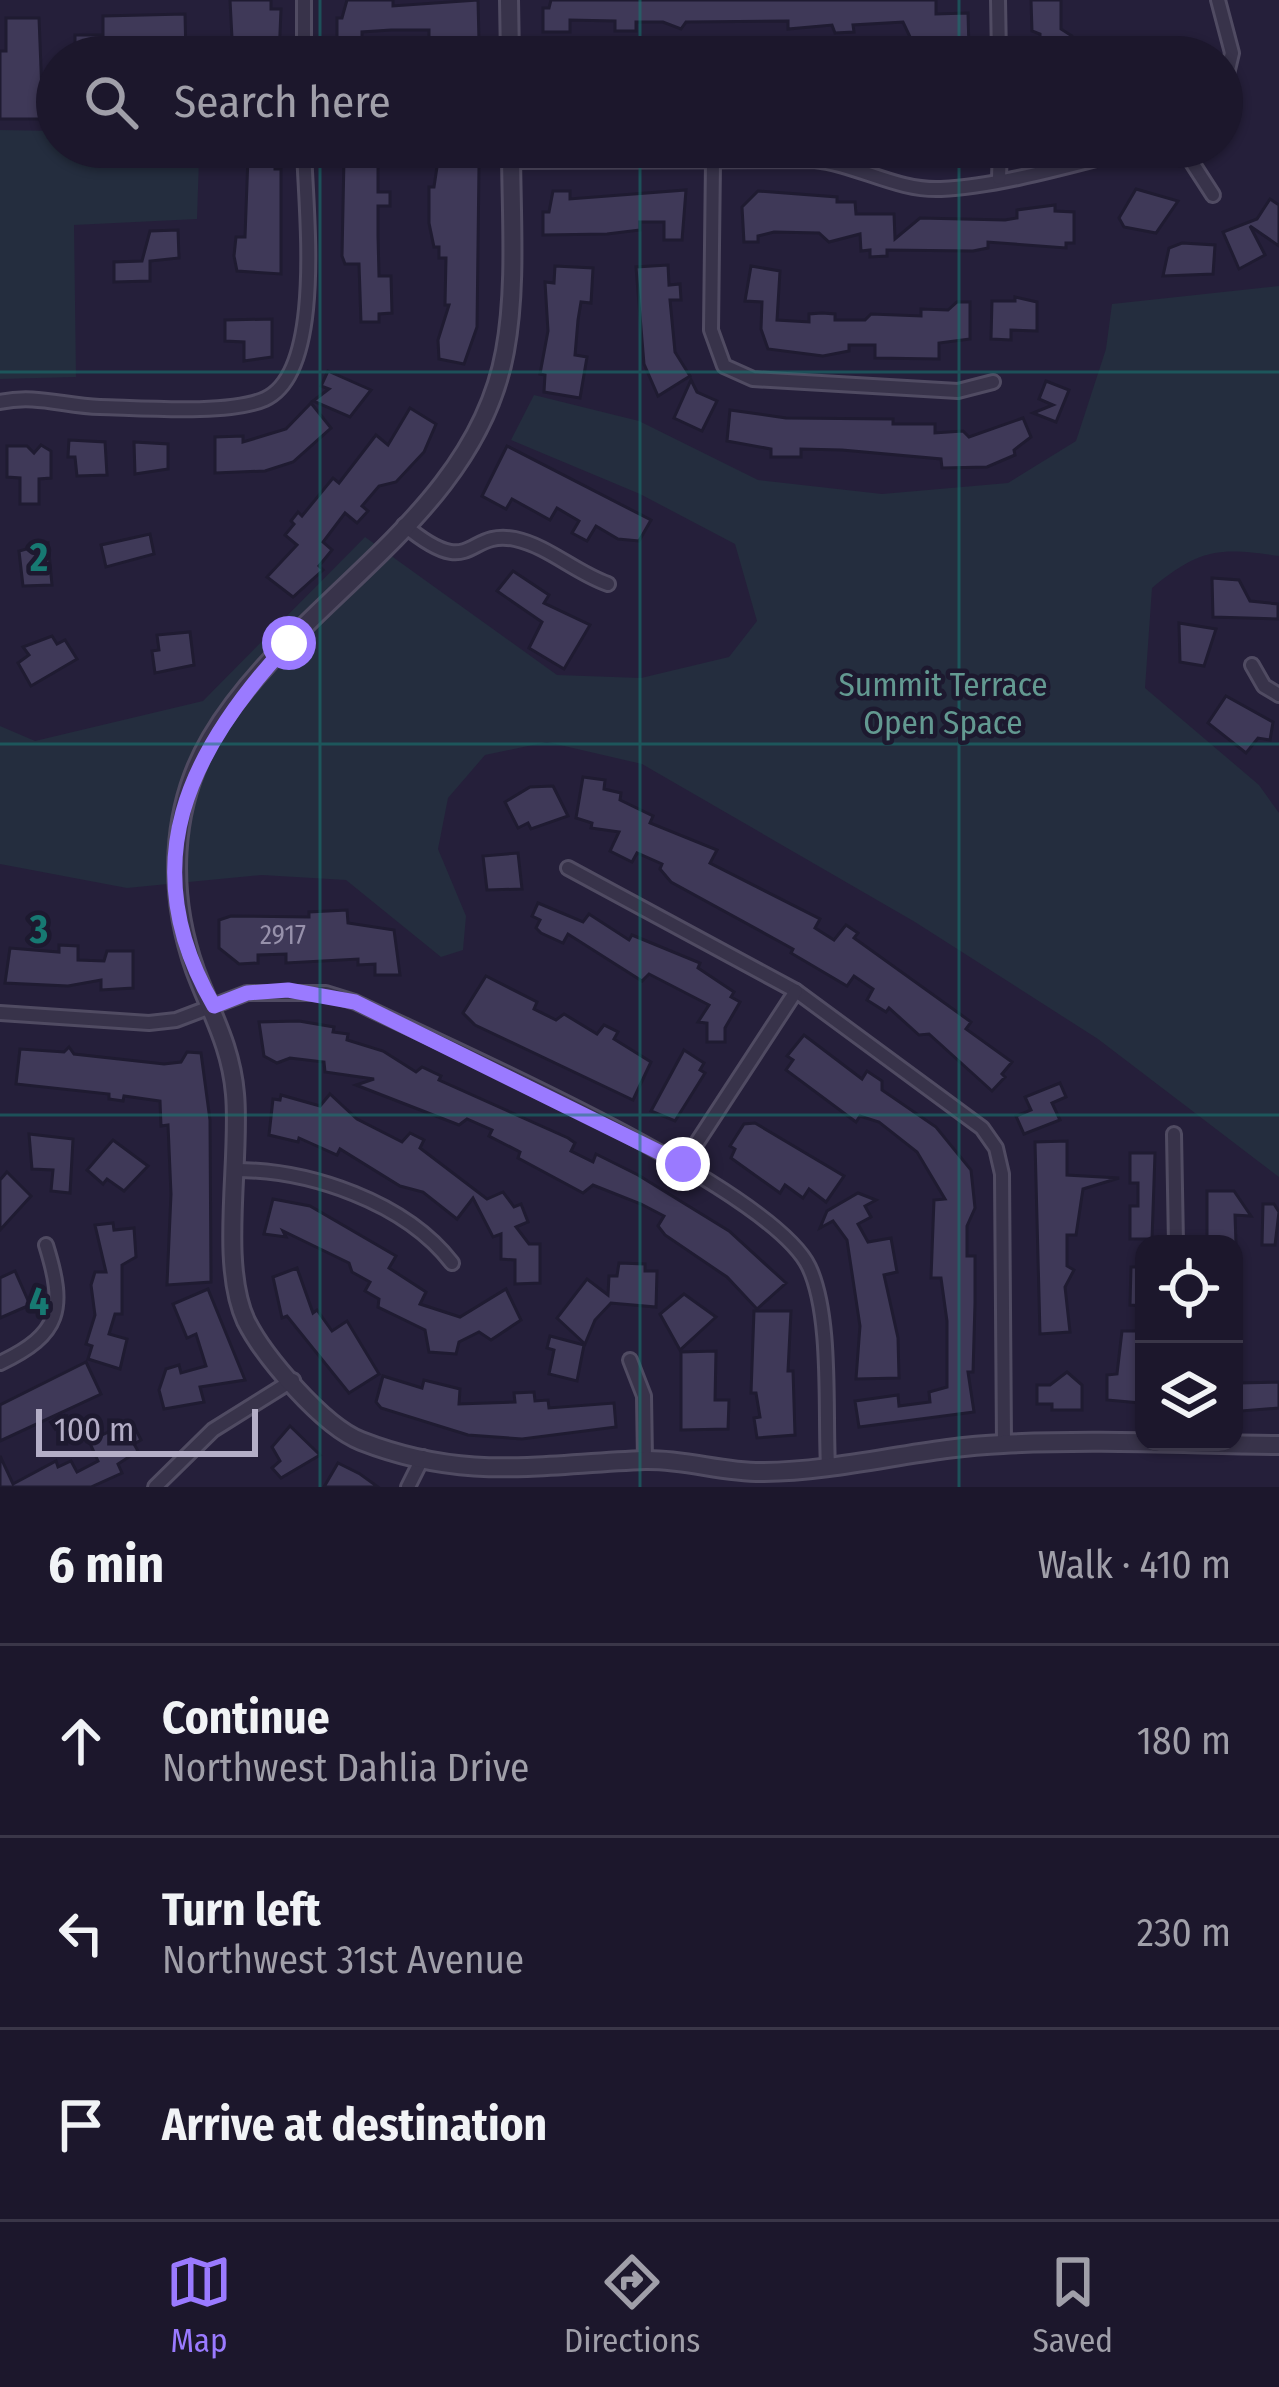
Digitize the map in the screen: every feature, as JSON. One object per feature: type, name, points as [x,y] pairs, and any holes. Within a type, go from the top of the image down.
[{"type":"street","points":[[304,0],[304,36]]},
{"type":"street","points":[[509,0],[510,36]]},
{"type":"street","points":[[998,0],[999,36]]},
{"type":"street","points":[[1218,0],[1230,36]]},
{"type":"street","points":[[0,402],[51,398],[94,407],[230,406],[263,400],[288,383],[305,329],[304,168]]},
{"type":"street","points":[[511,168],[509,315],[494,392],[466,451],[404,525],[241,694],[209,740],[189,784],[176,884],[182,930],[227,1042],[236,1096],[239,1304],[266,1353],[341,1430],[360,1441],[494,1472],[645,1460],[741,1472],[1004,1443],[1135,1443]]},
{"type":"street","points":[[713,168],[711,330],[724,366],[753,379],[798,382],[958,391],[993,382]]},
{"type":"street","points":[[854,168],[902,185],[941,189],[1045,168]]},
{"type":"street","points":[[999,168],[999,178]]},
{"type":"street","points":[[1196,168],[1213,195]]},
{"type":"street","points":[[404,525],[432,548],[450,554],[508,538],[529,543],[608,584]]},
{"type":"street","points":[[1252,665],[1264,686],[1279,695]]},
{"type":"street","points":[[568,868],[796,991],[959,1107],[996,1148],[1002,1174],[1004,1443]]},
{"type":"street","points":[[0,1013],[149,1023],[247,993],[288,990],[355,1002],[683,1164],[790,1240],[812,1272],[828,1466]]},
{"type":"street","points":[[683,1164],[796,991]]},
{"type":"street","points":[[1174,1134],[1176,1235]]},
{"type":"street","points":[[236,1170],[309,1177],[350,1194],[415,1227],[452,1263]]},
{"type":"street","points":[[0,1363],[36,1346],[56,1317],[55,1273],[46,1245]]},
{"type":"street","points":[[630,1360],[644,1396],[645,1460]]},
{"type":"street","points":[[154,1487],[212,1430],[292,1380]]},
{"type":"street","points":[[1243,1444],[1279,1445]]},
{"type":"street","points":[[409,1487],[423,1457]]},
{"type":"green space","points":[[0,130],[36,131],[36,168],[199,168],[197,219],[74,225],[76,377],[0,379]]},
{"type":"green space","name":"Summit Terrace Open Space","points":[[1279,286],[1279,556],[1211,554],[1183,565],[1152,588],[1145,688],[1259,785],[1279,813],[1279,1177],[1098,1039],[915,922],[642,764],[547,742],[485,755],[448,798],[438,849],[466,916],[463,950],[441,957],[346,880],[262,875],[127,888],[0,864],[0,726],[35,741],[203,701],[365,537],[557,675],[641,678],[729,657],[757,621],[735,544],[640,494],[511,440],[534,395],[639,421],[758,480],[882,494],[1008,483],[1076,441],[1106,349],[1112,304]]},
{"type":"building","points":[[230,0],[271,0],[271,9],[281,9],[280,36],[232,36]]},
{"type":"building","points":[[347,0],[393,0],[393,6],[478,0],[479,36],[391,30],[337,36],[337,18],[342,18]]},
{"type":"building","points":[[551,0],[936,0],[936,14],[968,13],[969,36],[910,36],[903,22],[853,25],[854,32],[835,33],[832,25],[788,29],[788,21],[686,22],[681,29],[663,22],[636,22],[636,31],[615,31],[615,21],[570,20],[570,32],[543,32],[543,8],[549,8]]},
{"type":"building","points":[[1031,0],[1061,0],[1061,29],[1072,36],[1040,36],[1032,31]]},
{"type":"building","points":[[185,14],[186,36],[75,36],[103,35],[103,16]]},
{"type":"building","points":[[6,18],[39,18],[36,119],[0,119],[0,51],[6,51]]},
{"type":"building","points":[[248,168],[281,169],[281,274],[237,271],[236,237],[245,237]]},
{"type":"building","points":[[344,168],[378,168],[378,192],[390,192],[390,206],[378,206],[378,236],[379,276],[391,276],[392,313],[379,314],[379,322],[361,322],[359,264],[345,264]]},
{"type":"building","points":[[437,168],[479,168],[477,327],[464,364],[439,359],[438,340],[449,305],[445,305],[446,258],[439,258],[429,223],[429,187],[434,187]]},
{"type":"building","points":[[1136,189],[1178,201],[1156,233],[1124,227],[1119,218]]},
{"type":"building","points":[[686,190],[682,240],[664,240],[664,222],[640,222],[640,230],[607,234],[543,235],[543,212],[549,212],[553,191],[570,191],[570,199]]},
{"type":"building","points":[[758,191],[837,197],[837,202],[855,202],[856,214],[894,214],[895,239],[920,218],[1005,220],[1017,218],[1017,210],[1055,205],[1055,211],[1074,212],[1074,243],[1066,243],[1066,248],[988,242],[988,248],[973,251],[887,250],[887,256],[870,257],[870,250],[861,251],[860,234],[829,242],[819,233],[774,232],[758,236],[758,242],[744,242],[742,207]]},
{"type":"building","points":[[1270,199],[1279,205],[1279,246],[1250,226],[1265,255],[1239,269],[1223,232],[1257,219]]},
{"type":"building","points":[[178,230],[179,258],[150,261],[150,281],[114,282],[114,262],[142,261],[150,231]]},
{"type":"building","points":[[1182,243],[1215,245],[1213,274],[1163,276],[1169,248]]},
{"type":"building","points":[[668,265],[669,285],[680,284],[681,300],[670,300],[675,352],[690,376],[658,396],[644,364],[636,267]]},
{"type":"building","points":[[555,266],[593,268],[591,303],[581,302],[578,320],[575,355],[587,357],[580,398],[544,392],[545,375],[540,374],[548,331],[545,282],[554,283]]},
{"type":"building","points":[[751,266],[780,271],[777,320],[809,322],[809,314],[822,313],[835,314],[835,320],[865,320],[871,314],[921,316],[921,309],[948,310],[957,302],[970,302],[970,339],[939,343],[939,359],[875,358],[875,345],[849,345],[849,351],[823,356],[768,349],[761,329],[762,302],[745,301]]},
{"type":"building","points":[[1015,297],[1037,302],[1037,331],[1011,330],[1011,340],[991,339],[992,301],[1015,301]]},
{"type":"building","points":[[272,319],[272,357],[244,361],[244,342],[225,341],[225,320]]},
{"type":"building","points":[[328,371],[371,390],[350,417],[313,401],[329,389],[321,386]]},
{"type":"building","points":[[691,380],[697,392],[717,401],[702,431],[674,418]]},
{"type":"building","points":[[1046,381],[1069,390],[1056,422],[1033,413],[1053,405],[1039,399]]},
{"type":"building","points":[[311,403],[331,428],[293,462],[265,471],[215,473],[215,437],[243,436],[243,442],[286,429]]},
{"type":"building","points":[[410,408],[436,424],[424,452],[396,482],[379,486],[362,506],[368,511],[357,523],[345,513],[323,542],[332,550],[319,566],[323,570],[293,597],[267,577],[297,545],[285,535],[294,524],[291,521],[298,512],[302,516],[333,478],[339,483],[376,435],[388,445]]},
{"type":"building","points":[[730,410],[786,418],[893,419],[893,424],[935,424],[935,433],[963,431],[969,437],[1023,418],[1031,437],[1014,450],[1015,455],[987,467],[942,468],[941,459],[842,450],[801,449],[801,457],[771,457],[771,449],[727,441]]},
{"type":"building","points":[[69,440],[105,442],[107,475],[77,476],[75,457],[68,457]]},
{"type":"building","points":[[134,442],[168,444],[168,469],[135,474]]},
{"type":"building","points":[[41,445],[51,451],[51,478],[39,479],[39,504],[20,504],[20,478],[7,477],[7,446],[27,446],[34,453]]},
{"type":"building","points":[[507,446],[651,520],[639,541],[618,539],[596,526],[587,541],[572,533],[579,521],[557,508],[550,520],[512,499],[506,509],[482,496]]},
{"type":"building","points":[[150,534],[154,554],[106,567],[101,545]]},
{"type":"building","points":[[48,543],[52,585],[23,586],[19,551]]},
{"type":"building","points":[[513,571],[549,595],[544,603],[590,625],[564,669],[529,648],[542,622],[497,591]]},
{"type":"building","points":[[1212,578],[1239,580],[1250,601],[1278,604],[1278,619],[1213,617]]},
{"type":"building","points":[[1179,623],[1216,629],[1204,666],[1180,662]]},
{"type":"building","points":[[190,632],[194,665],[155,673],[152,651],[159,650],[157,635]]},
{"type":"building","points":[[52,636],[57,644],[65,640],[77,659],[31,686],[18,663],[29,655],[23,647]]},
{"type":"building","points":[[1226,696],[1273,722],[1270,740],[1258,738],[1246,753],[1208,723]]},
{"type":"building","points":[[583,777],[605,780],[604,789],[621,793],[620,800],[653,816],[650,823],[717,850],[710,863],[820,919],[815,928],[834,940],[846,925],[858,933],[854,938],[971,1022],[966,1029],[1012,1062],[1002,1074],[1005,1077],[992,1091],[929,1034],[919,1035],[889,1008],[886,1012],[867,1000],[873,989],[854,976],[847,986],[791,953],[793,949],[671,882],[660,869],[662,864],[637,853],[632,862],[610,851],[619,832],[591,828],[592,823],[576,818]]},
{"type":"building","points":[[553,786],[568,816],[531,829],[528,823],[518,828],[505,802],[530,787]]},
{"type":"building","points":[[518,853],[522,889],[487,890],[483,856]]},
{"type":"building","points":[[538,903],[583,922],[589,914],[629,940],[632,935],[700,963],[698,968],[734,992],[731,997],[740,1002],[725,1028],[725,1042],[707,1042],[707,1023],[698,1022],[709,1005],[649,974],[642,981],[568,934],[563,943],[541,933],[536,928],[540,920],[532,916]]},
{"type":"building","points":[[347,910],[348,923],[394,930],[400,975],[375,975],[375,964],[358,965],[358,959],[286,963],[286,954],[258,955],[258,963],[239,964],[219,948],[219,920],[231,916],[309,917],[309,912]]},
{"type":"building","points":[[59,945],[78,946],[78,960],[104,961],[107,951],[133,951],[133,988],[101,990],[101,980],[68,986],[5,983],[10,948],[59,952]]},
{"type":"building","points":[[486,976],[537,1002],[534,1009],[556,1020],[564,1014],[597,1034],[604,1025],[618,1032],[614,1039],[651,1062],[633,1100],[475,1025],[463,1013]]},
{"type":"building","points":[[299,1021],[334,1027],[333,1032],[348,1034],[347,1040],[383,1051],[416,1072],[422,1067],[441,1076],[439,1080],[568,1138],[575,1143],[571,1151],[593,1162],[596,1154],[638,1175],[729,1231],[786,1283],[757,1309],[727,1277],[665,1235],[658,1226],[664,1216],[641,1204],[593,1185],[583,1193],[518,1158],[520,1152],[489,1136],[492,1130],[467,1119],[459,1125],[356,1085],[374,1079],[325,1072],[324,1062],[290,1058],[277,1063],[264,1056],[259,1022]]},
{"type":"building","points":[[804,1035],[862,1079],[867,1071],[882,1081],[882,1090],[936,1127],[971,1170],[975,1208],[967,1226],[967,1256],[975,1256],[975,1303],[973,1372],[968,1372],[974,1412],[859,1427],[855,1401],[898,1395],[899,1406],[930,1402],[929,1392],[947,1387],[947,1321],[941,1278],[931,1278],[934,1200],[945,1199],[917,1152],[879,1122],[860,1116],[856,1122],[786,1070],[793,1060],[787,1056]]},
{"type":"building","points":[[69,1047],[74,1054],[164,1064],[181,1062],[187,1052],[201,1053],[210,1120],[211,1282],[167,1285],[171,1194],[168,1125],[161,1126],[160,1101],[124,1096],[123,1101],[109,1099],[109,1094],[16,1084],[20,1049],[64,1052]]},
{"type":"building","points":[[684,1050],[704,1063],[700,1070],[705,1073],[675,1121],[651,1111]]},
{"type":"building","points":[[1060,1083],[1066,1097],[1052,1103],[1060,1120],[1024,1134],[1016,1116],[1031,1110],[1025,1097]]},
{"type":"building","points":[[330,1094],[357,1119],[402,1142],[410,1133],[424,1140],[420,1148],[487,1199],[503,1192],[514,1207],[521,1204],[528,1222],[516,1227],[529,1244],[540,1244],[540,1283],[515,1284],[515,1260],[501,1259],[501,1234],[493,1237],[473,1198],[457,1219],[423,1192],[400,1186],[340,1149],[337,1155],[299,1138],[298,1142],[269,1135],[273,1099],[280,1100],[281,1095],[320,1106]]},
{"type":"building","points":[[755,1123],[844,1176],[826,1202],[809,1189],[803,1198],[785,1185],[780,1193],[731,1158],[735,1149],[730,1146],[744,1124]]},
{"type":"building","points":[[29,1134],[73,1139],[70,1193],[51,1191],[53,1170],[32,1169]]},
{"type":"building","points":[[113,1140],[148,1166],[124,1191],[107,1179],[103,1184],[87,1170]]},
{"type":"building","points":[[1067,1141],[1067,1175],[1119,1178],[1083,1189],[1076,1235],[1067,1235],[1067,1266],[1074,1270],[1065,1287],[1070,1332],[1040,1334],[1035,1142]]},
{"type":"building","points":[[1130,1153],[1155,1153],[1152,1235],[1130,1239],[1130,1206],[1138,1206],[1138,1183],[1130,1183]]},
{"type":"building","points":[[7,1172],[31,1196],[0,1230],[0,1180]]},
{"type":"building","points":[[1207,1191],[1234,1191],[1251,1216],[1235,1215],[1236,1235],[1207,1235]]},
{"type":"building","points":[[858,1193],[876,1200],[865,1206],[871,1217],[858,1224],[868,1242],[891,1238],[897,1272],[884,1275],[898,1338],[899,1378],[856,1379],[860,1326],[847,1240],[833,1221],[820,1228],[827,1211]]},
{"type":"building","points":[[273,1199],[310,1206],[396,1256],[389,1268],[426,1292],[420,1304],[460,1317],[506,1289],[521,1320],[491,1340],[479,1332],[459,1342],[456,1354],[429,1352],[425,1330],[378,1307],[379,1299],[365,1291],[370,1282],[352,1272],[349,1263],[283,1231],[286,1237],[264,1234]]},
{"type":"building","points":[[1263,1204],[1274,1204],[1279,1212],[1275,1245],[1262,1245]]},
{"type":"building","points":[[113,1223],[114,1230],[134,1228],[136,1257],[122,1265],[122,1314],[115,1314],[109,1334],[127,1339],[120,1369],[88,1359],[92,1346],[86,1344],[95,1315],[91,1285],[95,1272],[106,1272],[95,1225]]},
{"type":"building","points":[[619,1263],[645,1264],[645,1271],[657,1271],[656,1307],[611,1303],[595,1320],[585,1344],[557,1318],[587,1279],[608,1295],[609,1276],[617,1276]]},
{"type":"building","points":[[1131,1267],[1135,1267],[1135,1305],[1130,1305]]},
{"type":"building","points":[[297,1268],[313,1313],[317,1310],[332,1331],[347,1321],[379,1374],[349,1393],[287,1316],[282,1318],[273,1277]]},
{"type":"building","points":[[15,1271],[30,1305],[0,1318],[0,1278]]},
{"type":"building","points":[[208,1289],[245,1380],[200,1387],[204,1402],[164,1409],[159,1390],[166,1369],[179,1365],[181,1373],[206,1366],[196,1334],[187,1338],[173,1304]]},
{"type":"building","points":[[684,1294],[716,1317],[680,1350],[660,1314]]},
{"type":"building","points":[[754,1311],[791,1311],[788,1371],[793,1371],[795,1435],[757,1438],[754,1418],[760,1417],[756,1393],[751,1393]]},
{"type":"building","points":[[1122,1331],[1135,1331],[1135,1402],[1107,1400],[1107,1375],[1117,1374]]},
{"type":"building","points":[[550,1336],[584,1345],[577,1381],[549,1374],[554,1350],[547,1348]]},
{"type":"building","points":[[716,1351],[715,1400],[729,1400],[728,1429],[681,1430],[681,1352]]},
{"type":"building","points":[[86,1362],[101,1394],[0,1441],[0,1405]]},
{"type":"building","points":[[1067,1372],[1082,1385],[1082,1410],[1052,1410],[1052,1404],[1037,1404],[1037,1385],[1050,1385]]},
{"type":"building","points":[[383,1376],[422,1388],[424,1380],[460,1389],[459,1404],[515,1402],[514,1393],[534,1392],[535,1401],[548,1400],[549,1408],[614,1403],[616,1427],[522,1439],[468,1435],[381,1408],[376,1402]]},
{"type":"building","points":[[1279,1382],[1279,1408],[1243,1411],[1243,1383]]},
{"type":"building","points":[[133,1424],[141,1440],[134,1444],[138,1451],[118,1464],[122,1473],[91,1487],[0,1487],[0,1456],[13,1484],[56,1461],[58,1467],[71,1461],[77,1472],[98,1461],[89,1441]]},
{"type":"building","points":[[290,1426],[320,1455],[281,1478],[272,1468],[280,1461],[272,1447]]},
{"type":"building","points":[[338,1463],[360,1474],[378,1487],[324,1487]]},
{"type":"route","points":[[289,643],[241,694],[209,740],[189,784],[177,845],[176,884],[182,930],[198,978],[214,1006],[247,993],[288,990],[326,993],[355,1002],[683,1164]]}]
